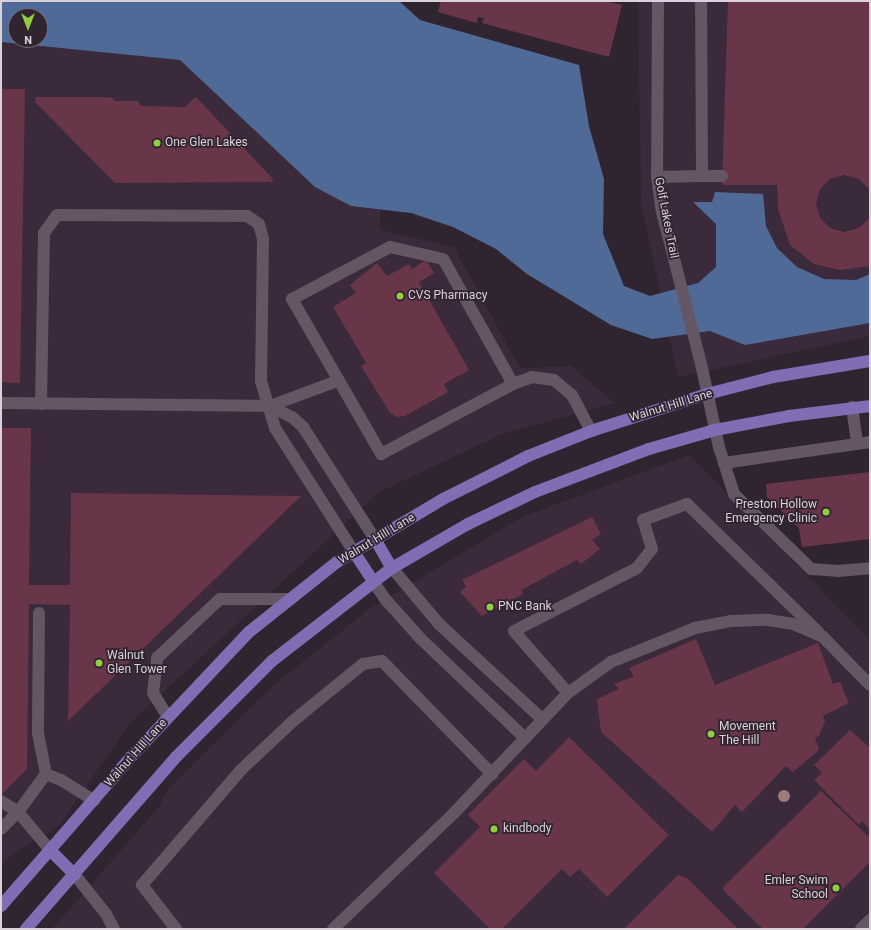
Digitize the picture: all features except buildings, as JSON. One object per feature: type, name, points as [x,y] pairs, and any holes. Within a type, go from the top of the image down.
[{"type":"main road","name":"Walnut Hill Lane","points":[[1,906],[168,717],[249,632],[287,599],[354,552],[486,477],[528,456],[590,431],[707,394],[773,377],[870,361]]},
{"type":"main road","points":[[26,929],[75,875],[176,757],[272,661],[373,581],[392,568],[468,524],[535,492],[583,472],[715,430],[852,407],[870,406]]},
{"type":"main road","points":[[375,539],[392,568]]},
{"type":"main road","points":[[354,552],[373,581]]},
{"type":"main road","points":[[50,850],[75,875]]},
{"type":"street","name":"Golf Lakes Trail","points":[[658,1],[657,177],[662,212],[676,272],[699,355],[715,430],[734,494],[812,569],[838,571],[870,568]]},
{"type":"street","points":[[701,1],[702,176]]},
{"type":"street","points":[[657,177],[722,176]]},
{"type":"street","points":[[41,404],[44,233],[57,215],[247,216],[259,224],[263,239],[261,380],[270,406],[275,428],[354,552]]},
{"type":"street","points":[[513,384],[443,259],[390,247],[292,299],[337,381],[380,454],[513,384],[532,377],[554,380],[572,395],[590,431]]},
{"type":"street","points":[[1,404],[270,406],[337,381]]},
{"type":"street","points":[[270,406],[292,417],[303,427],[375,539]]},
{"type":"street","points":[[852,407],[857,444]]},
{"type":"street","points":[[724,463],[870,442]]},
{"type":"street","points":[[568,693],[514,631],[637,568],[652,549],[643,520],[687,504],[824,637],[870,685]]},
{"type":"street","points":[[392,568],[439,624],[542,719]]},
{"type":"street","points":[[373,581],[386,600],[421,639],[525,738]]},
{"type":"street","points":[[168,717],[153,693],[157,658],[220,599],[287,599]]},
{"type":"street","points":[[1,829],[18,812],[46,774],[38,733],[39,613]]},
{"type":"street","points":[[333,929],[492,774],[568,693],[611,662],[695,628],[731,621],[768,620],[793,624],[824,637]]},
{"type":"street","points":[[176,929],[142,885],[241,770],[293,721],[363,664],[382,661],[492,774]]},
{"type":"street","points":[[46,774],[61,780],[94,802]]},
{"type":"street","points":[[1,801],[18,812],[50,850]]},
{"type":"street","points":[[75,875],[106,914],[114,929]]},
{"type":"street","points":[[861,929],[870,920]]},
{"type":"shaded area","points":[[638,1],[870,1],[870,336],[678,377],[641,202]]},
{"type":"shaded area","points":[[1,42],[8,43],[8,48],[48,48],[48,47],[180,60],[351,206],[380,209],[380,230],[454,247],[520,368],[571,366],[615,403],[502,434],[379,492],[129,724],[59,826],[14,853],[1,866]]},
{"type":"shaded area","points":[[689,455],[870,640],[870,929],[52,929],[159,807],[169,788],[275,684],[368,610],[522,517]]},
{"type":"water","points":[[1,1],[399,1],[420,20],[579,65],[589,126],[604,179],[603,234],[624,286],[650,296],[698,283],[716,267],[716,224],[693,202],[712,202],[715,192],[763,194],[766,226],[777,248],[797,267],[824,279],[856,280],[870,274],[870,323],[745,345],[710,331],[652,339],[611,325],[527,274],[496,249],[453,227],[411,213],[351,206],[315,187],[180,60],[48,47],[48,8],[8,8],[8,43],[1,42]]},
{"type":"place","name":"One Glen Lakes","points":[[157,143]]},
{"type":"place","name":"CVS Pharmacy","points":[[400,296]]},
{"type":"place","name":"Preston Hollow Emergency Clinic","points":[[826,512]]},
{"type":"place","name":"PNC Bank","points":[[490,607]]},
{"type":"place","name":"Walnut Glen Tower","points":[[99,663]]},
{"type":"place","name":"Movement The Hill","points":[[711,734]]},
{"type":"place","name":"kindbody","points":[[494,829]]},
{"type":"place","name":"Emler Swim School","points":[[836,888]]}]
